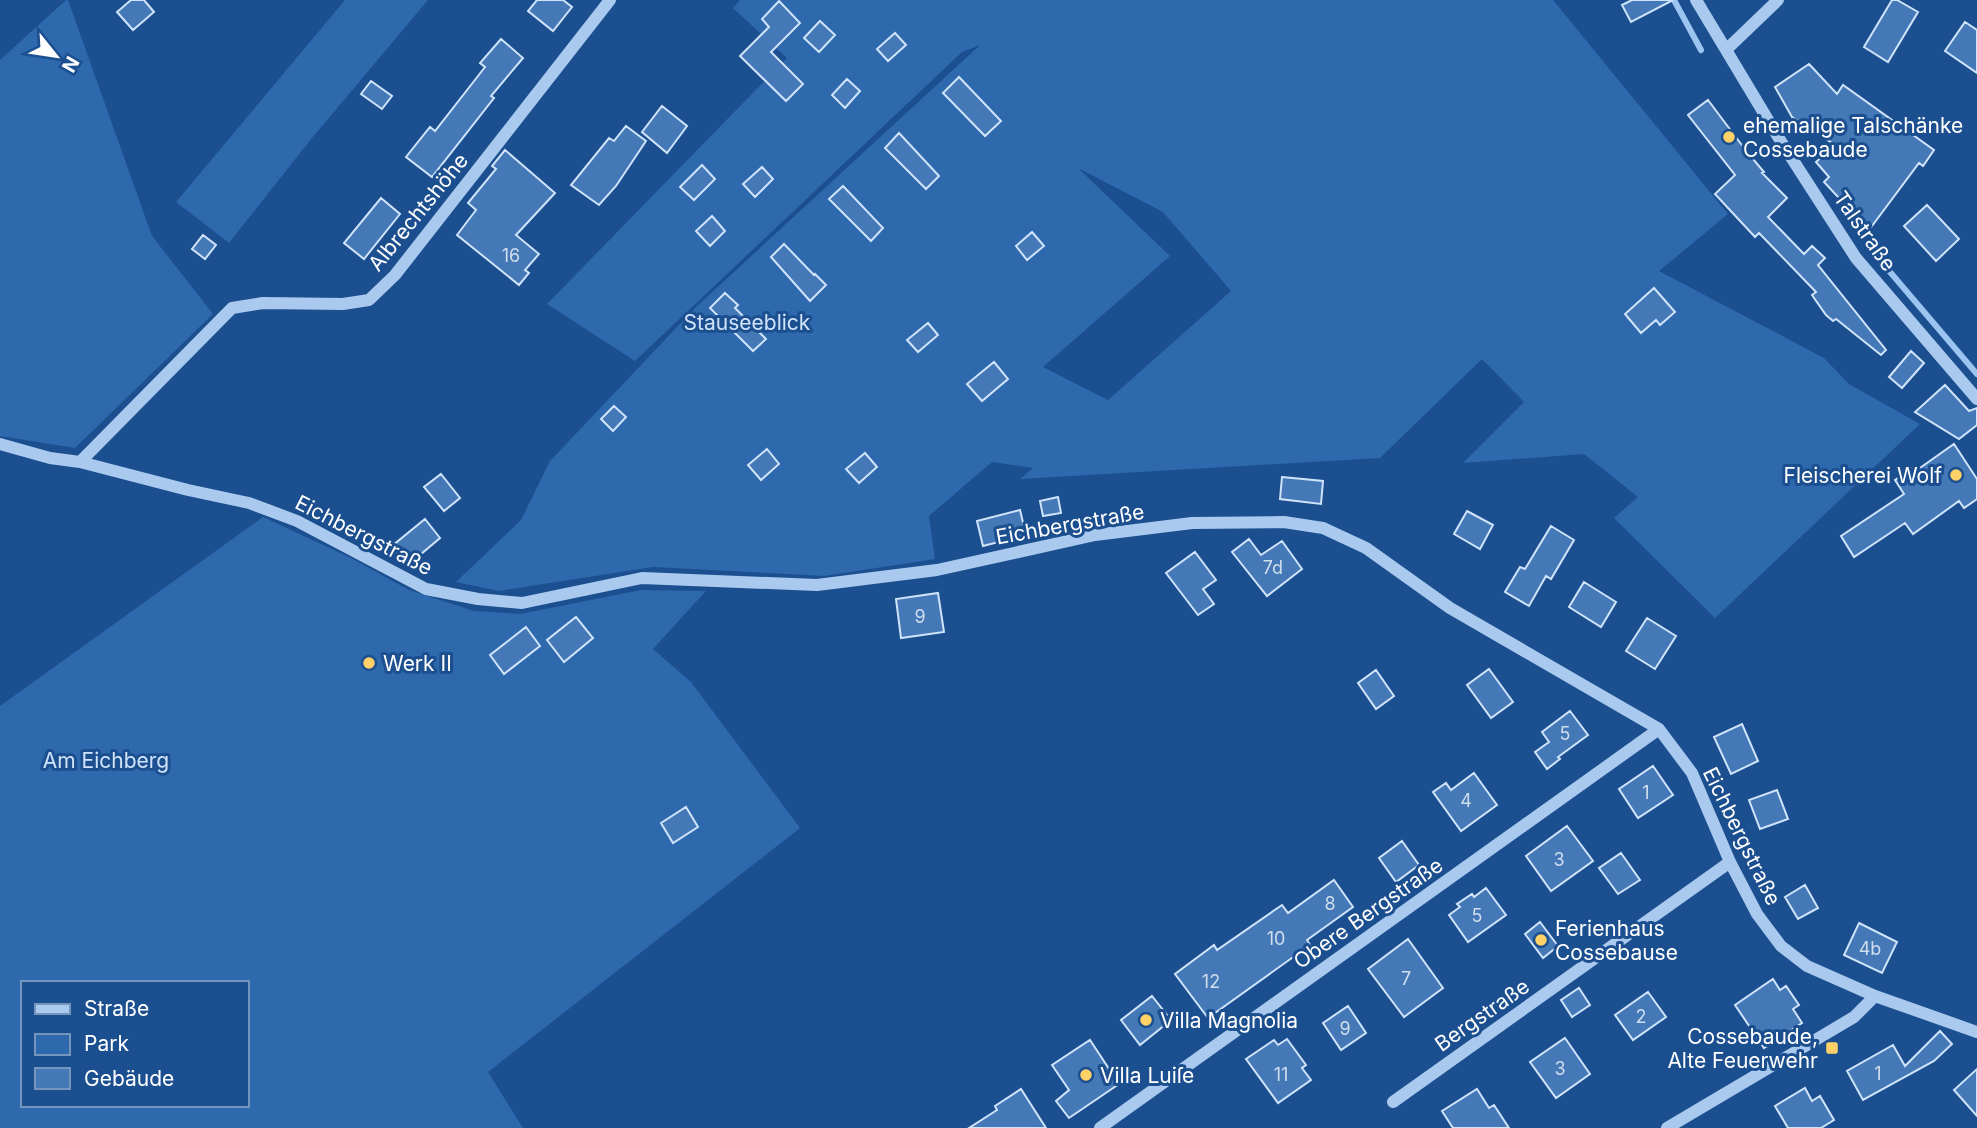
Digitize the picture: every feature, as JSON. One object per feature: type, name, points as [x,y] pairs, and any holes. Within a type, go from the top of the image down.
[{"type":"street","name":"Albrechtshöhe","points":[[80,462],[232,308],[263,303],[343,304],[369,300],[395,275],[610,0]]},
{"type":"street","name":"Talstraße","points":[[1696,0],[1780,140],[1856,258],[1977,399]]},
{"type":"street","points":[[1727,49],[1778,0]]},
{"type":"street","name":"Eichbergstraße","points":[[0,444],[249,503],[285,516],[426,589],[478,599],[522,603],[642,578],[817,584],[937,570],[1095,535],[1192,523],[1284,522],[1323,528],[1366,548],[1450,608],[1659,729],[1692,773],[1730,862],[1757,914],[1781,946],[1807,966],[1875,996],[1977,1032]]},
{"type":"street","name":"Obere Bergstraße","points":[[1100,1128],[1659,729]]},
{"type":"street","name":"Bergstraße","points":[[1393,1102],[1730,862]]},
{"type":"street","points":[[1667,1128],[1854,1017],[1875,996]]},
{"type":"green space","points":[[66,0],[152,236],[213,314],[75,448],[0,436],[0,60]]},
{"type":"green space","points":[[345,0],[428,0],[312,138],[229,243],[176,202]]},
{"type":"green space","name":"Stauseeblick","points":[[740,0],[1553,0],[1728,214],[1659,271],[1824,358],[1849,384],[1920,424],[1715,618],[1614,518],[1638,497],[1584,454],[1463,463],[1524,402],[1482,359],[1380,458],[1020,479],[1033,468],[992,462],[929,516],[935,559],[824,576],[653,567],[499,591],[456,582],[521,520],[550,461],[696,307],[980,45],[962,52],[635,361],[547,304],[787,58],[733,8]],"holes":[[[1078,168],[1163,212],[1231,291],[1108,400],[1043,367],[1170,256]]]},
{"type":"green space","name":"Am Eichberg","points":[[263,517],[351,558],[409,590],[474,611],[520,614],[641,590],[706,591],[653,649],[691,682],[800,828],[488,1072],[523,1128],[0,1128],[0,706]]},
{"type":"building","points":[[131,0],[144,0],[154,12],[133,30],[117,12]]},
{"type":"building","points":[[537,0],[563,0],[572,7],[553,31],[528,11]]},
{"type":"building","points":[[1632,0],[1673,0],[1631,22],[1622,5]]},
{"type":"building","points":[[1892,0],[1918,12],[1888,62],[1864,47]]},
{"type":"building","points":[[779,1],[800,23],[771,52],[803,84],[786,101],[740,56],[769,27],[762,19]]},
{"type":"building","points":[[820,21],[835,35],[819,52],[804,38]]},
{"type":"building","points":[[1965,22],[1977,30],[1977,73],[1945,51]]},
{"type":"building","points":[[895,33],[906,45],[888,61],[877,49]]},
{"type":"building","points":[[501,39],[523,58],[491,96],[494,98],[432,177],[406,157],[430,127],[435,131],[485,67],[480,63]]},
{"type":"building","points":[[1809,64],[1837,94],[1843,85],[1934,150],[1923,166],[1919,163],[1869,230],[1824,182],[1829,177],[1816,162],[1835,145],[1792,117],[1775,87]]},
{"type":"building","points":[[959,77],[1001,121],[985,136],[943,93]]},
{"type":"building","points":[[847,79],[860,91],[845,108],[832,95]]},
{"type":"building","points":[[371,81],[392,96],[382,109],[361,94]]},
{"type":"building","points":[[1708,100],[1764,172],[1762,173],[1787,198],[1768,217],[1804,254],[1812,246],[1825,258],[1818,265],[1886,350],[1881,355],[1836,319],[1833,321],[1826,315],[1812,295],[1816,292],[1759,233],[1755,237],[1715,194],[1735,175],[1688,115]]},
{"type":"building","points":[[662,106],[687,126],[667,153],[642,132]]},
{"type":"building","points":[[626,126],[646,141],[616,186],[599,205],[571,185],[609,138],[614,141]]},
{"type":"building","points":[[899,133],[939,176],[926,189],[885,148]]},
{"type":"building","points":[[505,150],[555,193],[516,235],[539,254],[525,270],[529,273],[519,285],[457,235],[476,210],[468,203],[496,169],[492,166]]},
{"type":"building","points":[[702,165],[715,179],[694,200],[680,187]]},
{"type":"building","points":[[762,167],[773,179],[755,197],[743,184]]},
{"type":"building","points":[[843,186],[883,228],[871,241],[829,199]]},
{"type":"building","points":[[381,198],[400,214],[364,259],[344,243]]},
{"type":"building","points":[[1927,205],[1959,239],[1936,261],[1904,226]]},
{"type":"building","points":[[712,216],[725,231],[710,246],[696,231]]},
{"type":"building","points":[[1032,232],[1044,246],[1027,260],[1016,246]]},
{"type":"building","points":[[203,235],[216,245],[205,259],[192,249]]},
{"type":"building","points":[[784,244],[826,285],[810,301],[771,257]]},
{"type":"building","points":[[1654,288],[1675,312],[1660,325],[1656,320],[1641,333],[1625,314]]},
{"type":"building","points":[[725,293],[738,305],[735,308],[766,339],[753,351],[710,308]]},
{"type":"building","points":[[928,323],[938,335],[918,352],[907,340]]},
{"type":"building","points":[[1911,351],[1924,363],[1902,388],[1889,377]]},
{"type":"building","points":[[994,362],[1008,379],[982,401],[967,384]]},
{"type":"building","points":[[1945,385],[1969,411],[1977,408],[1977,425],[1959,439],[1915,412]]},
{"type":"building","points":[[614,406],[626,417],[613,431],[601,419]]},
{"type":"building","points":[[1954,444],[1977,479],[1977,499],[1964,508],[1959,501],[1913,534],[1905,523],[1854,557],[1841,536],[1904,494],[1895,480],[1915,466],[1917,470]]},
{"type":"building","points":[[767,449],[779,464],[761,480],[748,465]]},
{"type":"building","points":[[865,453],[877,467],[859,483],[846,469]]},
{"type":"building","points":[[441,474],[460,498],[444,511],[424,487]]},
{"type":"building","points":[[1282,477],[1323,481],[1321,504],[1280,499]]},
{"type":"building","points":[[1058,497],[1061,513],[1043,516],[1040,501]]},
{"type":"building","points":[[1020,510],[1026,535],[983,546],[977,521]]},
{"type":"building","points":[[1467,511],[1493,525],[1480,549],[1454,534]]},
{"type":"building","points":[[425,519],[440,538],[408,565],[392,546]]},
{"type":"building","points":[[1551,526],[1574,540],[1551,579],[1546,576],[1529,606],[1505,592],[1520,567],[1525,569]]},
{"type":"building","points":[[1249,539],[1261,555],[1282,541],[1302,569],[1267,596],[1232,552]]},
{"type":"building","points":[[1195,552],[1216,580],[1203,589],[1214,604],[1198,615],[1166,573]]},
{"type":"building","points":[[1584,582],[1616,602],[1601,627],[1569,607]]},
{"type":"building","points":[[938,593],[944,632],[901,638],[896,599]]},
{"type":"building","points":[[576,617],[593,638],[564,662],[547,640]]},
{"type":"building","points":[[1647,618],[1676,636],[1655,669],[1626,651]]},
{"type":"building","points":[[526,627],[540,646],[504,674],[490,655]]},
{"type":"building","points":[[1489,669],[1513,702],[1491,718],[1467,685]]},
{"type":"building","points":[[1376,670],[1394,696],[1376,709],[1358,683]]},
{"type":"building","points":[[1570,711],[1588,735],[1558,757],[1560,759],[1547,769],[1535,752],[1549,742],[1542,732]]},
{"type":"building","points":[[1742,724],[1758,761],[1731,774],[1714,737]]},
{"type":"building","points":[[1653,766],[1673,795],[1638,818],[1619,789]]},
{"type":"building","points":[[1474,773],[1497,805],[1461,831],[1433,792],[1446,783],[1451,790]]},
{"type":"building","points":[[1777,790],[1788,819],[1760,829],[1749,800]]},
{"type":"building","points":[[686,807],[698,827],[673,843],[661,823]]},
{"type":"building","points":[[1567,826],[1593,861],[1551,891],[1526,856]]},
{"type":"building","points":[[1402,841],[1419,865],[1396,882],[1379,858]]},
{"type":"building","points":[[1621,853],[1640,880],[1618,894],[1599,868]]},
{"type":"building","points":[[1334,880],[1353,907],[1307,940],[1310,945],[1208,1018],[1175,974],[1214,945],[1217,950],[1282,905],[1288,913]]},
{"type":"building","points":[[1805,885],[1818,908],[1798,919],[1785,897]]},
{"type":"building","points":[[1486,888],[1506,915],[1468,942],[1449,915],[1460,907],[1457,904]]},
{"type":"building","name":"Ferienhaus Cossebause","points":[[1540,922],[1558,946],[1543,958],[1525,934]]},
{"type":"building","points":[[1859,923],[1897,942],[1882,973],[1844,955]]},
{"type":"building","points":[[1408,939],[1443,988],[1404,1017],[1368,969]]},
{"type":"building","points":[[1773,979],[1780,990],[1786,986],[1799,1005],[1793,1009],[1802,1023],[1764,1048],[1735,1005]]},
{"type":"building","points":[[1579,988],[1590,1005],[1572,1017],[1561,1000]]},
{"type":"building","points":[[1648,992],[1666,1017],[1633,1040],[1615,1015]]},
{"type":"building","name":"Villa Magnolia","points":[[1152,996],[1171,1020],[1140,1045],[1121,1020]]},
{"type":"building","points":[[1348,1006],[1366,1033],[1341,1050],[1323,1023]]},
{"type":"building","points":[[1940,1031],[1952,1044],[1934,1061],[1863,1100],[1847,1071],[1893,1045],[1905,1066]]},
{"type":"building","points":[[1565,1038],[1590,1074],[1556,1098],[1530,1062]]},
{"type":"building","points":[[1287,1039],[1306,1065],[1302,1068],[1311,1080],[1278,1103],[1246,1059],[1274,1040],[1278,1045]]},
{"type":"building","name":"Villa Luiſe","points":[[1090,1040],[1119,1084],[1069,1118],[1056,1101],[1069,1090],[1052,1065]]},
{"type":"building","points":[[1977,1069],[1977,1116],[1954,1090]]},
{"type":"building","points":[[1805,1088],[1812,1101],[1820,1096],[1834,1120],[1821,1128],[1788,1128],[1775,1106]]},
{"type":"building","points":[[1021,1089],[1046,1128],[969,1128],[997,1110],[995,1106]]},
{"type":"building","points":[[1477,1089],[1489,1108],[1494,1105],[1509,1128],[1453,1128],[1442,1111]]},
{"type":"waterway","points":[[1674,0],[1701,50]]},
{"type":"waterway","points":[[1873,252],[1977,374]]},
{"type":"place","name":"ehemalige Talschänke Cossebaude","points":[[1729,137]]},
{"type":"place","name":"Fleischerei Wolf","points":[[1956,475]]},
{"type":"place","name":"Werk II","points":[[369,663]]},
{"type":"place","name":"Ferienhaus Cossebause","points":[[1541,940]]},
{"type":"place","name":"Villa Magnolia","points":[[1146,1020]]},
{"type":"place","name":"Cossebaude, Alte Feuerwehr","points":[[1832,1048]]},
{"type":"place","name":"Villa Luiſe","points":[[1086,1075]]}]
